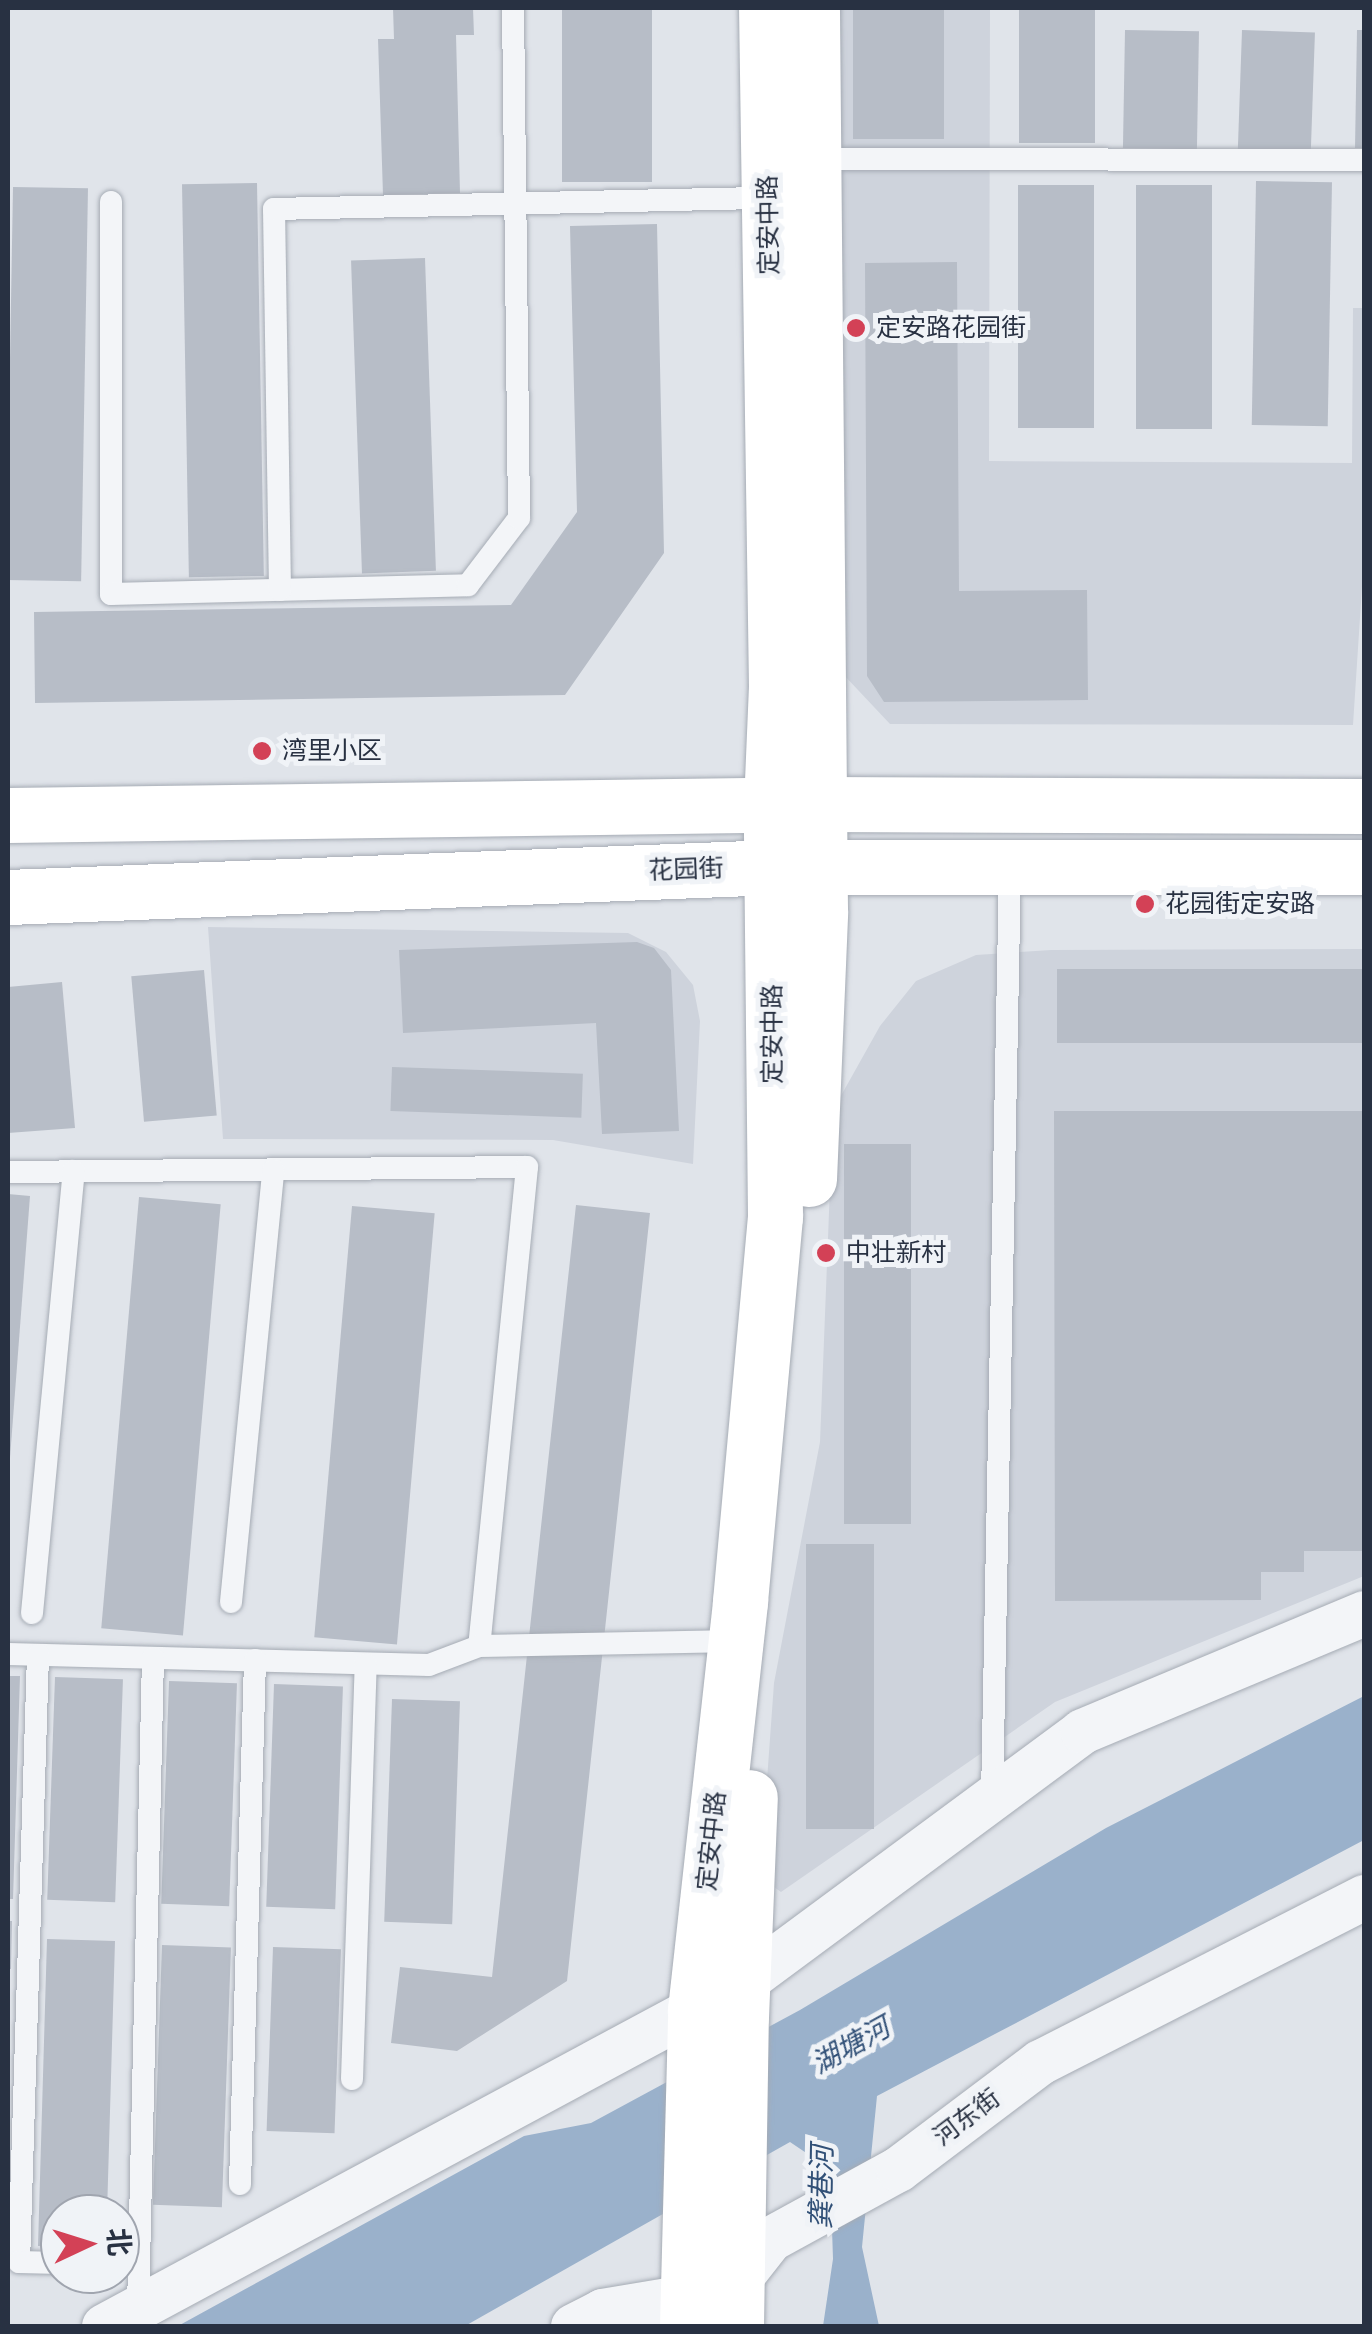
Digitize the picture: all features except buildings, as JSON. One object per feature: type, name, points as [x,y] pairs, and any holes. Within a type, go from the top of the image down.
[{"type":"main road","name":"定安中路","points":[[766,8],[776,687],[796,804]]},
{"type":"main road","name":"定安中路","points":[[718,2017],[751,1778],[803,1308],[796,804],[814,159],[812,8]]},
{"type":"main road","points":[[8,815],[796,804],[1364,806]]},
{"type":"main road","name":"定安中路","points":[[718,2017],[736,1640],[775,1216],[797,867]]},
{"type":"main road","name":"花园街","points":[[8,898],[797,867],[1364,867]]},
{"type":"main road","points":[[686,2312],[735,2257],[718,2017]]},
{"type":"street","points":[[121,2317],[600,2056],[718,2017],[992,1797],[1082,1731],[1364,1613]]},
{"type":"street","name":"河东街","points":[[735,2257],[898,2170],[1040,2062],[1364,1896]]},
{"type":"street","points":[[573,2326],[602,2311],[686,2312]]},
{"type":"lane","points":[[111,202],[110,594],[468,585],[520,518],[513,8]]},
{"type":"lane","points":[[814,159],[1364,160]]},
{"type":"lane","points":[[280,590],[274,209],[769,198]]},
{"type":"lane","points":[[992,1797],[1010,867]]},
{"type":"lane","points":[[8,1172],[527,1167],[479,1646]]},
{"type":"lane","points":[[231,1602],[272,1170]]},
{"type":"lane","points":[[32,1613],[74,1172]]},
{"type":"lane","points":[[8,1654],[429,1666],[479,1646],[736,1640]]},
{"type":"lane","points":[[38,1655],[20,2262],[40,2262]]},
{"type":"lane","points":[[132,2194],[153,1658]]},
{"type":"lane","points":[[240,2184],[255,1660]]},
{"type":"lane","points":[[352,2079],[366,1664]]},
{"type":"shaded area","points":[[838,8],[990,8],[989,461],[1352,463],[1353,308],[1364,308],[1364,556],[1353,725],[890,724],[842,673]]},
{"type":"shaded area","points":[[208,927],[628,933],[666,952],[693,985],[700,1021],[693,1164],[553,1140],[223,1139]]},
{"type":"shaded area","points":[[1364,949],[1364,1576],[1055,1702],[781,1892],[760,1877],[774,1683],[820,1442],[833,1110],[880,1026],[916,981],[976,955],[1051,950]]},
{"type":"water","name":"湖塘河","points":[[1364,1696],[1364,1840],[877,2096],[862,2247],[879,2326],[823,2326],[833,2259],[830,2169],[790,2142],[465,2326],[178,2326],[524,2136],[591,2123],[800,2010],[1106,1828]]},
{"type":"place","name":"定安路花园街","points":[[856,328]]},
{"type":"place","name":"湾里小区","points":[[262,751]]},
{"type":"place","name":"花园街定安路","points":[[1145,904]]},
{"type":"place","name":"中壮新村","points":[[826,1253]]},
{"type":"water label","name":"龚巷河","points":[[822,2187]]}]
